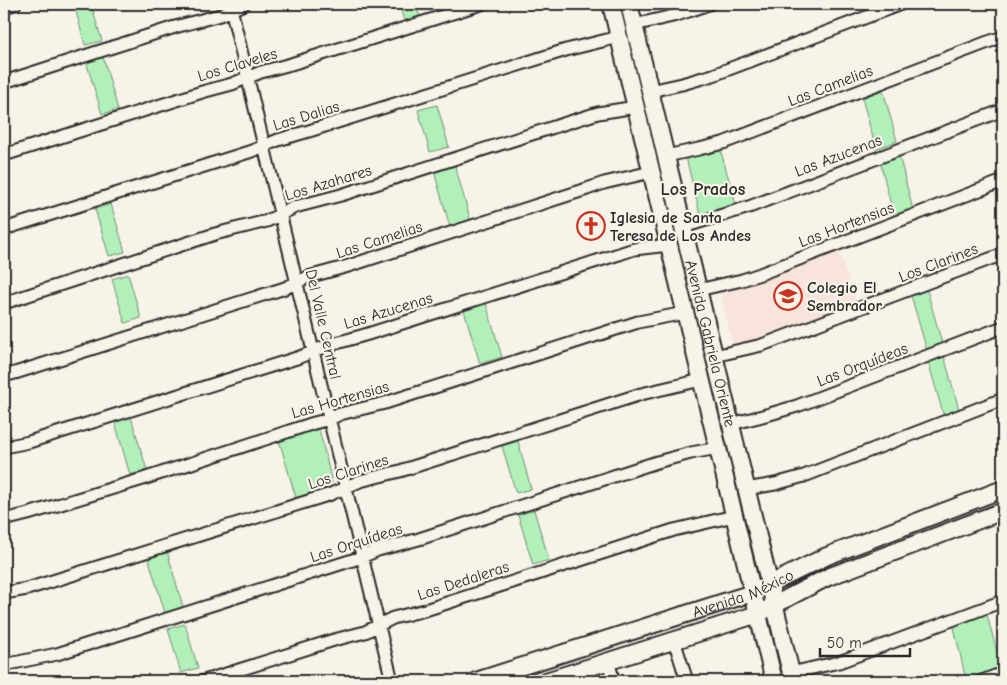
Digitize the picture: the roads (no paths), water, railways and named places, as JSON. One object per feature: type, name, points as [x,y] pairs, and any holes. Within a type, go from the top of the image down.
[{"type":"main road","name":"Avenida Gabriela Oriente","points":[[611,4],[774,681]]},
{"type":"main road","name":"Avenida Gabriela Oriente","points":[[629,4],[792,677]]},
{"type":"main road","name":"Avenida México","points":[[476,681],[752,593],[820,559],[1003,489]]},
{"type":"main road","name":"Avenida México","points":[[546,681],[758,614],[810,586],[852,568],[1003,511]]},
{"type":"street","points":[[4,7],[14,4]]},
{"type":"street","points":[[4,82],[175,27],[220,15],[231,7],[244,4]]},
{"type":"street","name":"Los Claveles","points":[[4,155],[232,84],[261,72],[306,60],[481,4]]},
{"type":"street","points":[[634,25],[677,15],[709,4]]},
{"type":"street","points":[[650,91],[712,75],[901,4]]},
{"type":"street","name":"Del Valle Central","points":[[231,7],[392,681]]},
{"type":"street","name":"Las Dalias","points":[[4,229],[252,151],[278,140],[566,50],[619,37]]},
{"type":"street","name":"Las Camelias","points":[[666,156],[723,143],[1003,37]]},
{"type":"street","name":"Los Azahares","points":[[4,303],[215,234],[267,221],[294,207],[341,195],[598,113],[636,106]]},
{"type":"street","name":"Las Azucenas","points":[[683,227],[749,207],[1003,110]]},
{"type":"street","name":"Las Camelias","points":[[4,376],[285,288],[308,277],[330,272],[586,189],[652,172]]},
{"type":"street","name":"Las Hortensias","points":[[698,290],[760,274],[1003,182]]},
{"type":"street","name":"Las Azucenas","points":[[4,448],[29,442],[300,357],[326,346],[634,249],[669,245]]},
{"type":"street","name":"Los Clarines","points":[[714,356],[762,345],[1003,254]]},
{"type":"street","name":"Las Hortensias","points":[[4,520],[143,479],[314,422],[330,420],[340,414],[385,403],[638,322],[685,313]]},
{"type":"street","name":"Las Orquídeas","points":[[730,424],[796,406],[1003,327]]},
{"type":"street","name":"Los Clarines","points":[[4,593],[27,589],[331,494],[360,481],[400,471],[641,394],[701,380]]},
{"type":"street","points":[[746,489],[804,476],[1003,399]]},
{"type":"street","name":"Las Orquídeas","points":[[4,665],[57,654],[657,462],[718,448]]},
{"type":"street","name":"Las Dedaleras","points":[[204,681],[340,638],[365,632],[393,618],[425,610],[674,530],[734,516]]},
{"type":"street","points":[[792,677],[839,662],[1003,600]]},
{"type":"street","points":[[674,640],[687,681]]},
{"type":"street","points":[[608,662],[614,681]]},
{"type":"street","points":[[982,681],[1003,673]]},
{"type":"place","name":"Iglesia de Santa Teresa de Los Andes","points":[[591,226]]},
{"type":"place","name":"Colegio El Sembrador","points":[[788,296]]},
{"type":"district","name":"Los Prados","points":[[703,189]]}]
